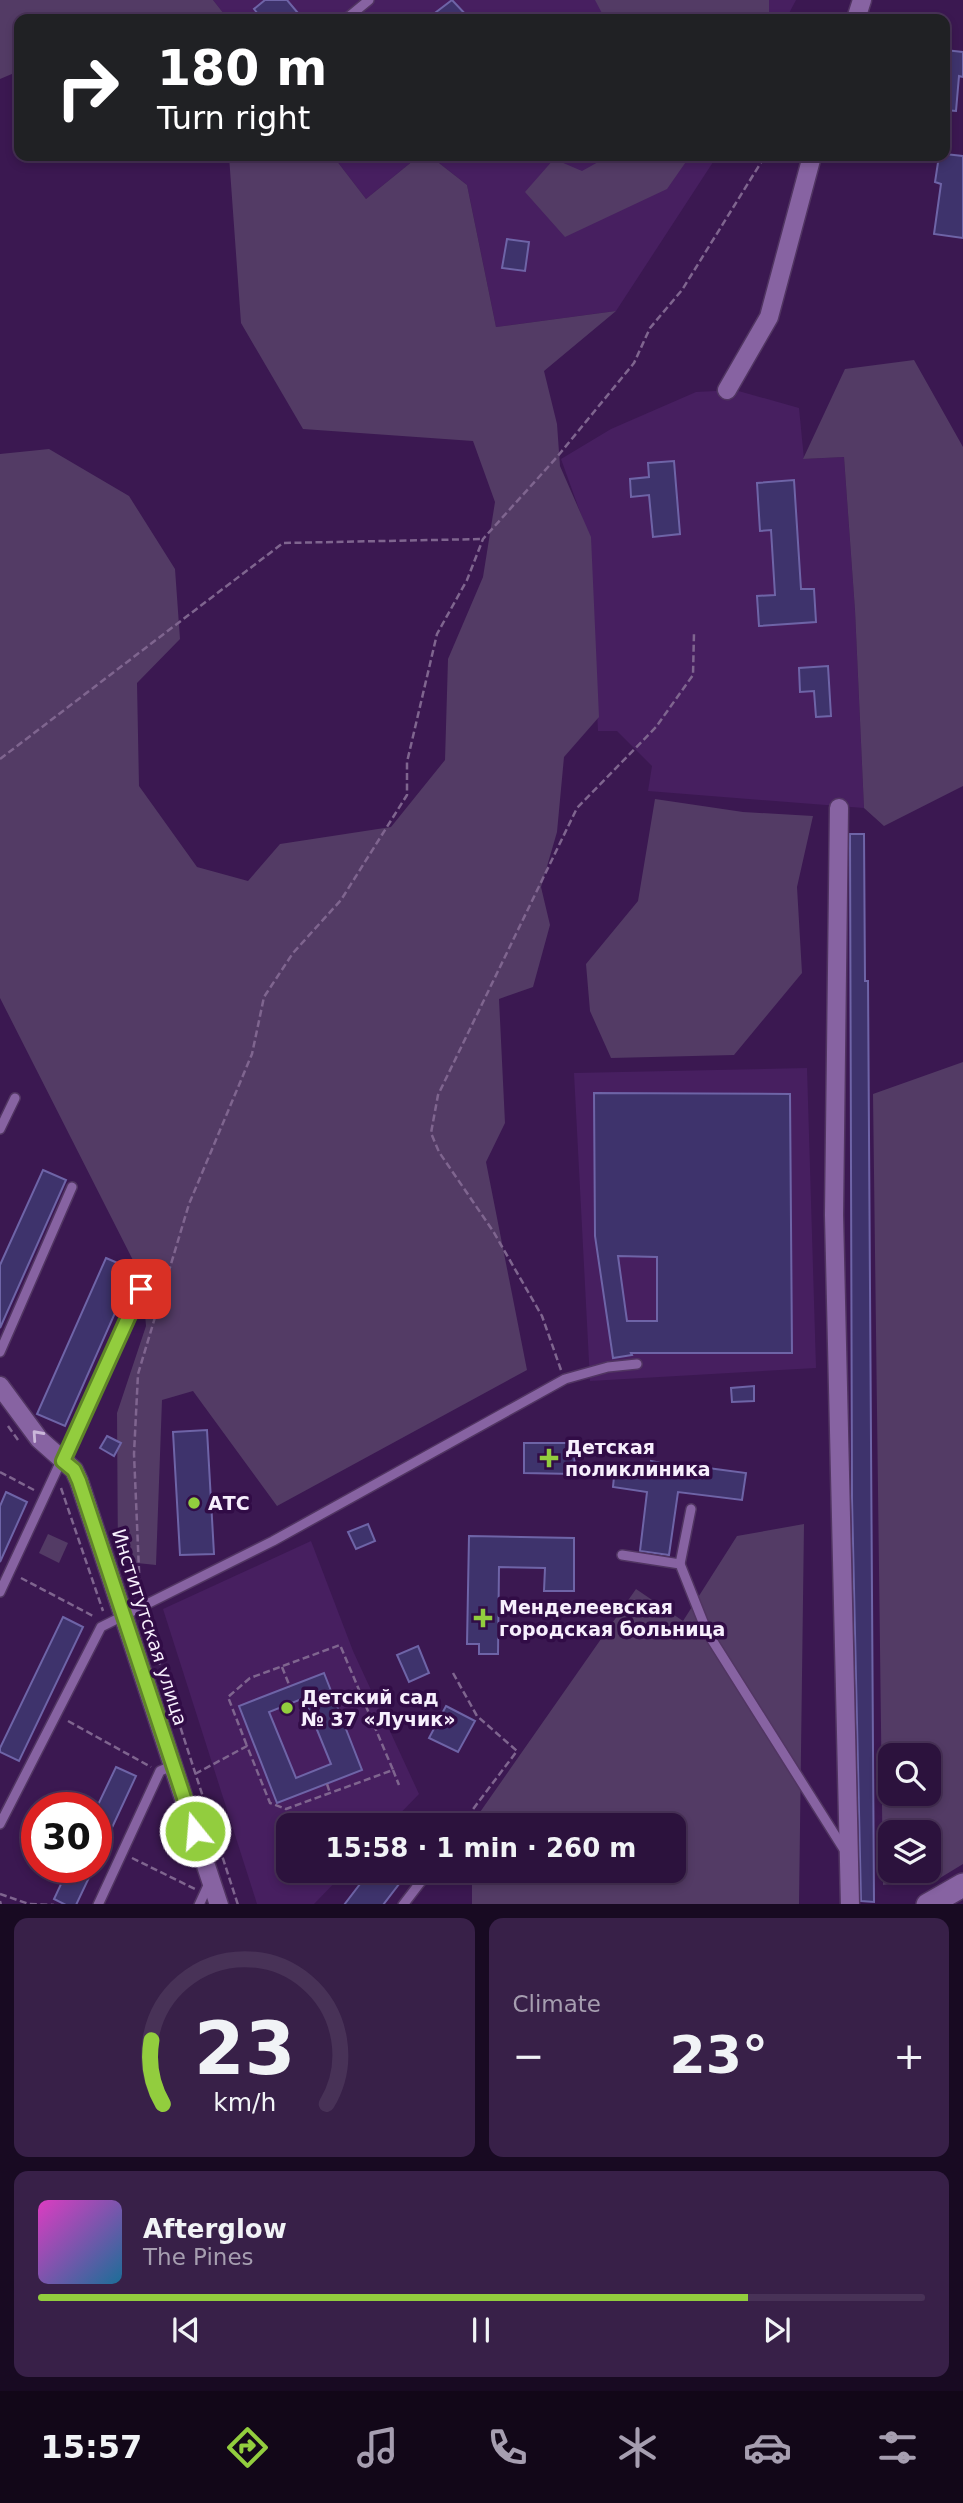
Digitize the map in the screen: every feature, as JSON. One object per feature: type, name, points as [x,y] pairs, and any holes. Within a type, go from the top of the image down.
[{"type":"street","points":[[727,390],[769,317],[811,161]]},
{"type":"street","points":[[839,808],[834,1215],[850,1904]]},
{"type":"street","name":"Институтская улица","points":[[0,1386],[60,1468],[74,1470],[79,1481],[116,1619],[177,1773],[208,1886],[218,1904]]},
{"type":"street","points":[[930,1904],[963,1885]]},
{"type":"lane","points":[[352,14],[369,0]]},
{"type":"lane","points":[[0,1129],[15,1098]]},
{"type":"lane","points":[[0,1352],[72,1187]]},
{"type":"lane","points":[[0,1592],[141,1289]]},
{"type":"lane","points":[[0,1824],[101,1628],[273,1541],[565,1379],[637,1363]]},
{"type":"lane","points":[[691,1509],[680,1564],[707,1632],[849,1858]]},
{"type":"lane","points":[[622,1555],[680,1564]]},
{"type":"lane","points":[[98,1904],[122,1853],[177,1773]]},
{"type":"lane","points":[[404,1904],[420,1883]]},
{"type":"lane","points":[[199,1904],[208,1886]]},
{"type":"path","points":[[238,1904],[177,1773],[141,1606],[134,1454],[138,1374],[189,1204],[252,1054],[264,997],[293,953],[341,900],[407,795],[407,762],[437,634],[467,580],[483,539],[557,457],[634,363],[650,328],[682,290],[762,161]]},
{"type":"path","points":[[0,759],[283,543],[483,539]]},
{"type":"path","points":[[565,1379],[542,1316],[493,1231],[439,1152],[431,1133],[438,1095],[577,808],[656,727],[692,675],[694,633]]},
{"type":"path","points":[[7,1424],[22,1444]]},
{"type":"path","points":[[60,1468],[116,1619]]},
{"type":"path","points":[[0,1472],[46,1496]]},
{"type":"path","points":[[9,1572],[116,1619]]},
{"type":"path","points":[[393,1770],[286,1809],[270,1803],[228,1698],[250,1678],[340,1645],[393,1770],[399,1785]]},
{"type":"path","points":[[282,1666],[289,1687]]},
{"type":"path","points":[[453,1673],[477,1716],[517,1751],[470,1813]]},
{"type":"path","points":[[56,1714],[177,1773],[247,1746]]},
{"type":"path","points":[[327,1784],[330,1793]]},
{"type":"path","points":[[122,1853],[208,1886]]},
{"type":"path","points":[[0,1894],[29,1904]]},
{"type":"shaded area","points":[[0,0],[213,0],[224,14],[14,14],[14,73],[0,79]]},
{"type":"shaded area","points":[[213,0],[796,0],[789,14],[224,14]]},
{"type":"shaded area","points":[[595,0],[769,0],[769,14],[602,14]]},
{"type":"shaded area","points":[[229,161],[337,161],[366,199],[413,161],[436,161],[467,185],[496,327],[616,311],[544,371],[557,424],[560,466],[591,537],[599,717],[564,757],[557,832],[541,887],[550,925],[533,987],[499,999],[505,1123],[486,1162],[527,1370],[277,1506],[193,1391],[162,1400],[156,1565],[118,1561],[117,1413],[146,1326],[142,1278],[0,998],[0,454],[49,449],[129,496],[175,569],[180,639],[137,683],[139,786],[197,867],[248,881],[280,844],[391,827],[445,760],[448,659],[483,577],[495,502],[473,441],[303,429],[241,323]]},
{"type":"shaded area","points":[[337,161],[413,161],[366,199]]},
{"type":"shaded area","points":[[436,161],[714,161],[616,311],[496,327],[467,185]]},
{"type":"shaded area","points":[[552,161],[582,171],[600,161],[687,161],[667,189],[565,237],[525,192]]},
{"type":"shaded area","points":[[914,360],[963,447],[963,786],[884,826],[864,808],[855,610],[844,457],[803,459],[845,369]]},
{"type":"shaded area","points":[[735,390],[799,408],[804,459],[844,457],[855,610],[864,808],[648,791],[652,766],[617,731],[598,731],[588,534],[561,459],[611,429],[696,392]]},
{"type":"shaded area","points":[[655,799],[743,812],[813,816],[797,887],[802,973],[734,1055],[611,1058],[590,1011],[586,964],[638,901]]},
{"type":"shaded area","points":[[963,1062],[963,1864],[941,1877],[941,1820],[882,1820],[882,1806],[941,1806],[941,1743],[881,1743],[873,1094]]},
{"type":"shaded area","points":[[807,1068],[816,1368],[590,1381],[574,1073]]},
{"type":"shaded area","points":[[804,1524],[799,1904],[472,1904],[472,1883],[686,1883],[686,1813],[479,1813],[636,1589],[683,1621],[737,1536]]},
{"type":"shaded area","points":[[48,1534],[68,1543],[59,1563],[39,1553]]},
{"type":"shaded area","name":"Детский сад № 37 «Лучик»","points":[[311,1541],[353,1651],[419,1794],[401,1813],[276,1813],[276,1883],[334,1883],[314,1904],[257,1904],[163,1609]]},
{"type":"building","points":[[265,0],[287,0],[299,14],[258,14],[254,9]]},
{"type":"building","points":[[452,0],[465,14],[434,14]]},
{"type":"building","points":[[950,51],[963,52],[963,77],[959,76],[956,111],[950,110]]},
{"type":"building","points":[[950,155],[963,156],[963,238],[934,234],[941,184],[935,182],[938,161],[950,161]]},
{"type":"building","points":[[507,239],[529,242],[525,271],[502,268]]},
{"type":"building","points":[[674,461],[680,534],[653,537],[649,495],[631,497],[630,479],[649,477],[648,463]]},
{"type":"building","points":[[794,480],[801,589],[814,589],[816,622],[759,626],[757,596],[775,595],[771,530],[760,531],[757,483]]},
{"type":"building","points":[[828,666],[831,716],[816,717],[814,691],[800,692],[799,668]]},
{"type":"building","points":[[850,834],[864,834],[865,981],[868,981],[874,1902],[861,1901],[852,1499]]},
{"type":"building","points":[[594,1093],[790,1094],[792,1353],[631,1353],[632,1355],[613,1358],[595,1236]],"holes":[[[618,1256],[657,1257],[657,1321],[627,1321]]]},
{"type":"building","points":[[43,1170],[66,1180],[0,1328],[0,1265]]},
{"type":"building","points":[[106,1258],[134,1270],[65,1426],[37,1414]]},
{"type":"building","points":[[754,1386],[754,1401],[732,1402],[731,1388]]},
{"type":"building","name":"АТС","points":[[207,1430],[214,1554],[180,1555],[173,1432]]},
{"type":"building","points":[[107,1436],[121,1443],[114,1456],[100,1448]]},
{"type":"building","name":"Детская поликлиника","points":[[524,1443],[575,1443],[574,1474],[524,1473]]},
{"type":"building","points":[[651,1461],[662,1463],[661,1475],[684,1478],[685,1465],[746,1473],[742,1500],[678,1492],[669,1555],[640,1551],[647,1492],[613,1487],[615,1467],[650,1472]]},
{"type":"building","points":[[6,1492],[27,1502],[0,1562],[0,1506]]},
{"type":"building","points":[[368,1524],[375,1541],[356,1549],[348,1532]]},
{"type":"building","name":"Менделеевская городская больница","points":[[469,1536],[574,1538],[574,1591],[544,1591],[545,1568],[499,1567],[498,1654],[479,1654],[479,1644],[467,1644]]},
{"type":"building","points":[[63,1617],[83,1627],[19,1761],[0,1752],[0,1748]]},
{"type":"building","points":[[418,1646],[429,1673],[409,1682],[397,1655]]},
{"type":"building","points":[[324,1673],[362,1770],[277,1803],[239,1706]],"holes":[[[304,1698],[331,1764],[296,1778],[269,1712]]]},
{"type":"building","points":[[446,1706],[475,1721],[458,1752],[429,1738]]},
{"type":"building","points":[[116,1767],[136,1776],[112,1828],[112,1792],[104,1792]]},
{"type":"building","points":[[62,1883],[86,1883],[76,1904],[64,1904],[54,1899]]},
{"type":"building","points":[[361,1883],[400,1883],[384,1904],[345,1904]]},
{"type":"place","name":"Детская поликлиника","points":[[549,1458]]},
{"type":"place","name":"АТС","points":[[194,1503]]},
{"type":"place","name":"Менделеевская городская больница","points":[[483,1618]]},
{"type":"place","name":"Детский сад № 37 «Лучик»","points":[[287,1708]]},
{"type":"route","points":[[141,1289],[63,1461],[74,1470],[79,1481],[195,1831]]}]
